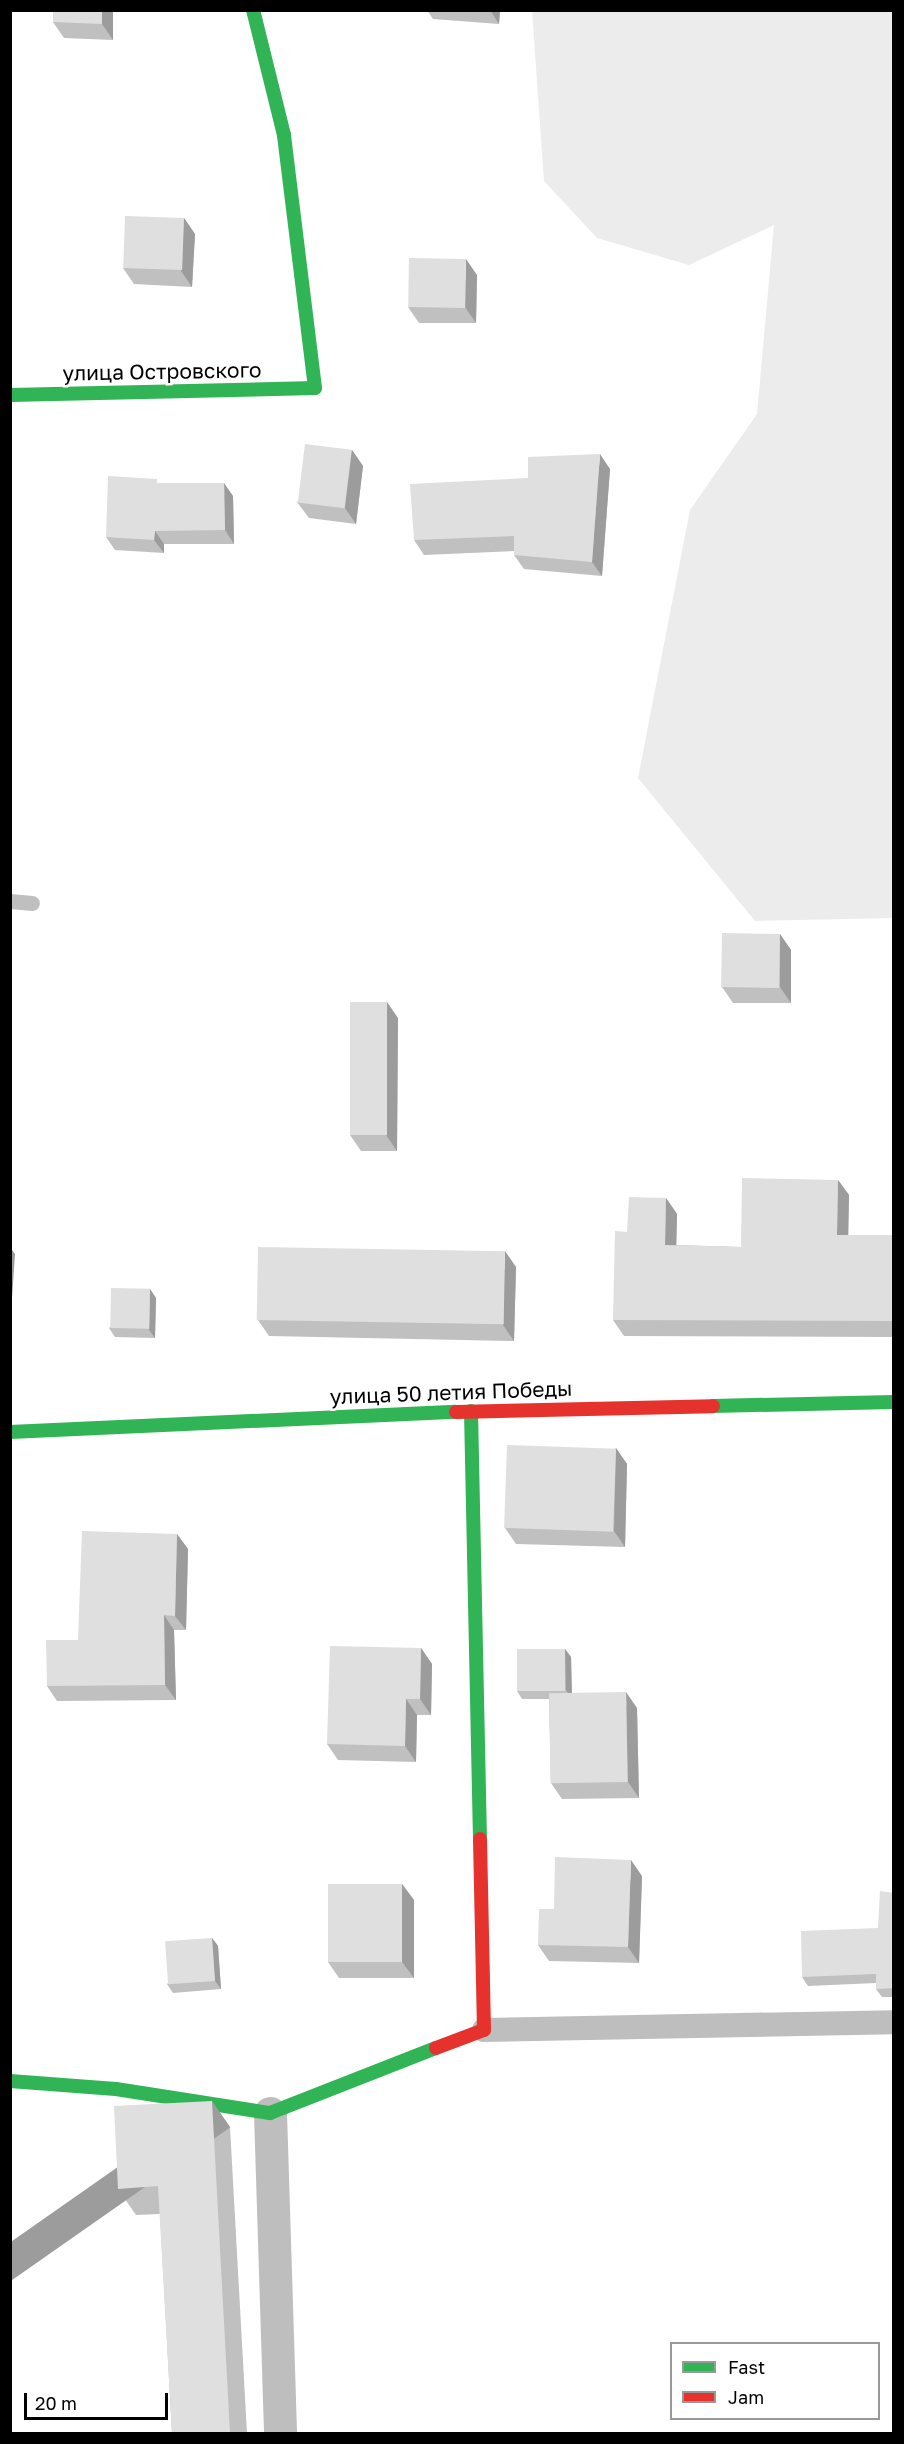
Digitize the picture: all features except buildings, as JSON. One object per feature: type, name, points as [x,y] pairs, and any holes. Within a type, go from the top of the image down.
[{"type":"street","name":"улица Островского","points":[[10,395],[315,388],[284,135],[254,10]]},
{"type":"street","name":"улица 50 летия Победы","points":[[10,1432],[471,1411],[894,1401]]},
{"type":"street","points":[[10,2081],[116,2089],[270,2113],[484,2030],[471,1411]]},
{"type":"street","points":[[270,2113],[280,2433]]},
{"type":"lane","points":[[484,2030],[894,2022]]},
{"type":"shaded area","points":[[532,11],[893,11],[893,918],[755,921],[638,778],[690,510],[757,414],[774,225],[689,265],[597,238],[544,181]]},
{"type":"waterway","points":[[10,901],[32,903]]},
{"type":"traffic: fast","points":[[10,395],[315,388],[284,135],[253,10]]},
{"type":"traffic: fast","points":[[713,1406],[894,1402]]},
{"type":"traffic: fast","points":[[471,1411],[480,1839]]},
{"type":"traffic: fast","points":[[10,1432],[456,1412]]},
{"type":"traffic: fast","points":[[10,2081],[116,2089],[270,2113],[436,2048]]},
{"type":"traffic: jam","points":[[456,1412],[713,1406]]},
{"type":"traffic: jam","points":[[436,2048],[484,2030],[480,1839]]}]
